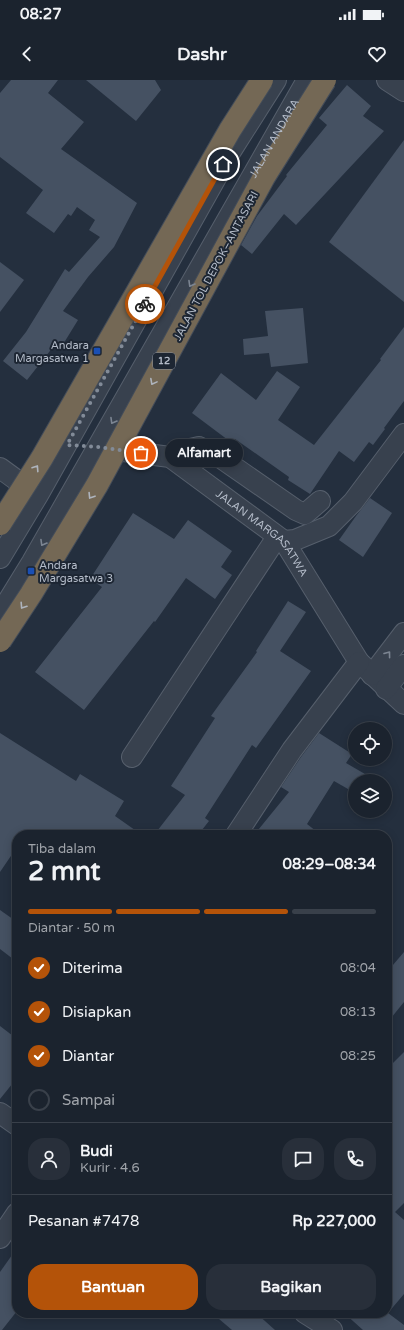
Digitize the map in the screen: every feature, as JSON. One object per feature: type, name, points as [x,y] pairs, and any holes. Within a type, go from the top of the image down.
[{"type":"highway","points":[[0,524],[42,458],[230,130],[262,80]]},
{"type":"highway","name":"JALAN TOL DEPOK–ANTASARI","points":[[0,640],[31,594],[98,485],[264,177],[325,80]]},
{"type":"street","points":[[0,558],[67,445],[231,151],[276,80]]},
{"type":"street","name":"JALAN ANDARA","points":[[0,614],[62,510],[307,80]]},
{"type":"street","points":[[387,80],[404,91]]},
{"type":"street","points":[[231,151],[258,166]]},
{"type":"street","points":[[132,757],[281,539],[295,540],[329,526],[353,502],[404,434]]},
{"type":"street","name":"JALAN MARGASATWA","points":[[67,445],[98,447],[170,457],[281,539],[365,668],[404,704]]},
{"type":"street","points":[[170,457],[186,450],[199,447],[221,458],[296,510],[305,514],[320,501]]},
{"type":"street","points":[[0,468],[62,510]]},
{"type":"street","points":[[239,830],[292,750],[365,668],[404,633]]},
{"type":"street","points":[[386,689],[404,665]]},
{"type":"street","points":[[0,1113],[12,1121]]},
{"type":"street","points":[[0,1238],[12,1220]]},
{"type":"street","points":[[313,1318],[332,1330]]},
{"type":"building","points":[[11,80],[58,80],[48,93],[84,122],[61,149],[137,203],[114,247],[88,277],[63,311],[78,320],[62,346],[57,342],[27,380],[3,361],[26,332],[65,269],[69,272],[100,237],[89,230],[95,220],[77,207],[71,216],[68,214],[54,233],[26,213],[43,190],[0,157],[0,93]]},
{"type":"building","points":[[86,80],[155,80],[161,90],[136,121]]},
{"type":"building","points":[[347,85],[371,106],[363,116],[384,131],[296,225],[284,214],[252,254],[241,245],[257,216],[287,176],[286,175],[327,125],[319,118]]},
{"type":"building","points":[[404,140],[404,302],[329,242]]},
{"type":"building","points":[[0,262],[24,280],[0,312]]},
{"type":"building","points":[[303,308],[308,363],[271,367],[269,353],[244,355],[243,339],[268,336],[265,311]]},
{"type":"building","points":[[404,327],[404,401],[373,445],[369,442],[354,462],[339,451],[310,494],[288,480],[289,477],[235,439],[232,443],[192,413],[221,373],[256,400],[277,371],[300,387],[278,420],[314,445],[381,360],[380,359]]},
{"type":"building","points":[[370,498],[392,513],[363,557],[339,540]]},
{"type":"building","points":[[133,513],[174,539],[188,520],[232,551],[221,567],[232,575],[215,599],[186,578],[155,622],[154,621],[84,710],[35,672],[102,587],[90,579]]},
{"type":"building","points":[[288,601],[306,612],[280,651],[311,671],[256,748],[252,745],[205,818],[209,821],[202,830],[158,830],[185,795],[171,786],[215,718],[211,716],[257,652],[256,651]]},
{"type":"building","points":[[0,733],[76,781],[80,774],[124,801],[115,816],[135,830],[12,830],[12,854],[0,872]]},
{"type":"building","points":[[319,733],[348,751],[348,760],[346,763],[348,766],[351,766],[365,774],[348,774],[348,789],[334,781],[307,824],[315,830],[258,830],[289,792],[281,787]]},
{"type":"building","points":[[0,910],[12,918],[12,958],[0,949]]},
{"type":"building","points":[[404,952],[404,1002],[392,1017],[392,966]]},
{"type":"building","points":[[0,1026],[12,1035],[12,1084],[0,1099]]},
{"type":"building","points":[[404,1052],[404,1203],[395,1212],[404,1220],[404,1294],[392,1308],[392,1064]]},
{"type":"building","points":[[12,1255],[12,1317],[2,1330],[0,1330],[0,1272]]},
{"type":"building","points":[[392,1316],[404,1325],[404,1330],[363,1330],[350,1318],[392,1318]]},
{"type":"building","points":[[218,1318],[262,1318],[275,1330],[232,1330]]},
{"type":"way so far","points":[[141,453],[98,447],[67,445],[145,304]]},
{"type":"place","name":"Andara Margasatwa 1","points":[[97,351]]},
{"type":"place","name":"Alfamart","points":[[141,453]]},
{"type":"place","name":"Andara Margasatwa 3","points":[[31,571]]},
{"type":"route","points":[[145,304],[223,164]]}]
